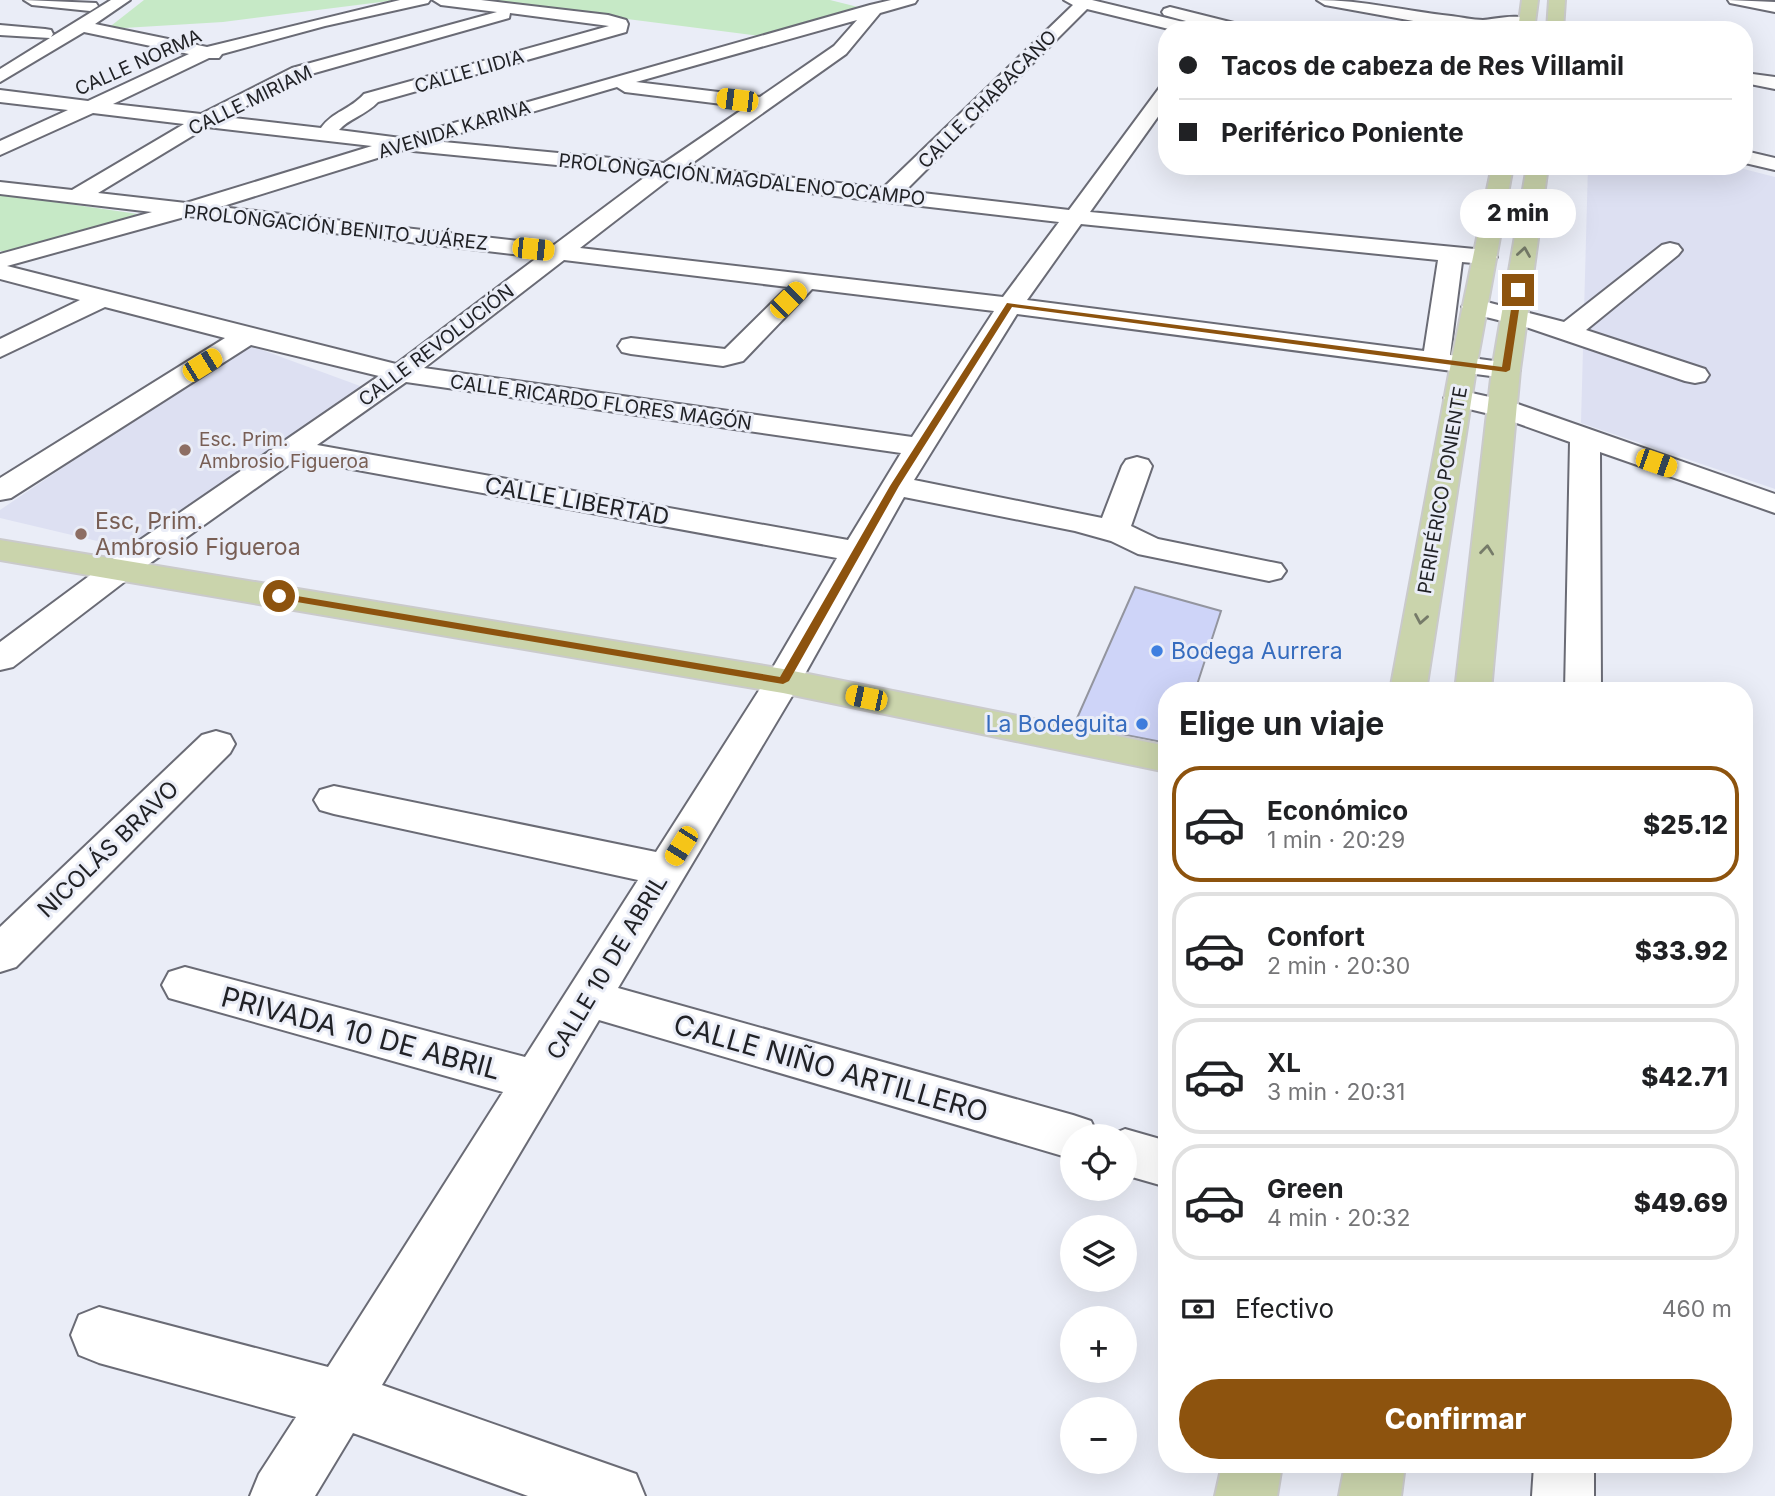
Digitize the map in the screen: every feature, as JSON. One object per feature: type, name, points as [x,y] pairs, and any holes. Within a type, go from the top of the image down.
[{"type":"main road","points":[[1556,21],[1558,0]]},
{"type":"main road","points":[[1527,21],[1530,3]]},
{"type":"main road","name":"PERIFÉRICO PONIENTE","points":[[1410,682],[1458,398],[1450,361],[1475,307],[1501,175]]},
{"type":"main road","name":"PERIFÉRICO PONIENTE","points":[[1474,682],[1506,370],[1537,175]]},
{"type":"main road","points":[[0,550],[783,681],[1158,757]]},
{"type":"main road","points":[[1246,1496],[1250,1473]]},
{"type":"main road","points":[[1370,1496],[1374,1473]]},
{"type":"street","points":[[32,0],[95,3]]},
{"type":"street","points":[[0,76],[122,0]]},
{"type":"street","name":"CALLE NORMA","points":[[0,149],[206,53],[322,22],[422,0]]},
{"type":"street","points":[[440,0],[519,11]]},
{"type":"street","name":"AVENIDA KARINA","points":[[0,261],[186,210],[503,113],[909,0]]},
{"type":"street","points":[[1120,0],[1204,21]]},
{"type":"street","points":[[1325,0],[1448,21]]},
{"type":"street","points":[[1736,0],[1775,7]]},
{"type":"street","points":[[1078,1],[1155,9],[1177,21]]},
{"type":"street","name":"CALLE CHABACANO","points":[[889,195],[1078,1]]},
{"type":"street","points":[[1509,2],[1530,3]]},
{"type":"street","points":[[0,60],[95,3]]},
{"type":"street","name":"CALLE REVOLUCIÓN","points":[[0,659],[120,569],[295,450],[668,170],[840,50],[876,8]]},
{"type":"street","name":"CALLE LIDIA","points":[[327,135],[336,121],[360,109],[371,98],[620,28],[620,24],[541,10],[519,11]]},
{"type":"street","name":"CALLE MIRIAM","points":[[75,197],[204,120],[298,72],[519,11]]},
{"type":"street","points":[[81,26],[245,61]]},
{"type":"street","points":[[4,32],[45,34]]},
{"type":"street","points":[[271,67],[336,80]]},
{"type":"street","points":[[1753,79],[1775,83]]},
{"type":"street","points":[[609,84],[762,103]]},
{"type":"street","points":[[362,85],[438,99]]},
{"type":"street","name":"PROLONGACIÓN MAGDALENO OCAMPO","points":[[0,96],[403,144],[1485,257]]},
{"type":"street","points":[[464,105],[503,113]]},
{"type":"street","name":"CALLE 10 DE ABRIL","points":[[281,1496],[590,999],[783,681],[895,486],[1010,305],[1075,216],[1158,113]]},
{"type":"street","points":[[1753,159],[1775,164]]},
{"type":"street","name":"PROLONGACIÓN BENITO JUÁREZ","points":[[0,188],[1010,305],[1506,370]]},
{"type":"street","points":[[1569,332],[1670,250]]},
{"type":"street","points":[[1450,361],[1451,254]]},
{"type":"street","name":"CALLE RICARDO FLORES MAGÓN","points":[[0,272],[401,373],[920,447]]},
{"type":"street","points":[[631,346],[723,358],[734,355],[806,282]]},
{"type":"street","points":[[0,349],[106,297]]},
{"type":"street","points":[[1475,307],[1514,315],[1695,375]]},
{"type":"street","points":[[0,491],[247,336]]},
{"type":"street","points":[[1458,398],[1502,408],[1775,504]]},
{"type":"street","points":[[1583,682],[1585,438]]},
{"type":"street","name":"CALLE LIBERTAD","points":[[295,450],[858,552]]},
{"type":"street","points":[[1113,531],[1137,466]]},
{"type":"street","points":[[895,486],[1080,522],[1113,531],[1149,547],[1269,570]]},
{"type":"street","name":"NICOLÁS BRAVO","points":[[0,954],[216,744]]},
{"type":"street","points":[[334,800],[667,870]]},
{"type":"street","name":"PRIVADA 10 DE ABRIL","points":[[185,985],[538,1081]]},
{"type":"street","name":"CALLE NIÑO ARTILLERO","points":[[590,999],[1060,1133]]},
{"type":"street","points":[[1137,1155],[1158,1161]]},
{"type":"street","points":[[99,1335],[341,1400],[614,1496]]},
{"type":"street","points":[[1563,1496],[1564,1473]]},
{"type":"shaded area","points":[[1753,171],[1775,177],[1775,489],[1581,423],[1588,175],[1753,175]]},
{"type":"shaded area","name":"Esc. Prim. Ambrosio Figueroa","points":[[246,344],[371,390],[131,549],[0,518],[0,510]]},
{"type":"green space","points":[[144,0],[397,0],[223,22],[107,29]]},
{"type":"green space","points":[[479,0],[830,0],[866,9],[768,37]]},
{"type":"green space","points":[[0,194],[138,214],[13,253],[0,251]]},
{"type":"building","name":"Bodega Aurrera","points":[[1135,587],[1221,611],[1198,682],[1158,682],[1158,741],[1074,725]]},
{"type":"place","name":"Esc. Prim. Ambrosio Figueroa","points":[[185,450]]},
{"type":"place","name":"Esc, Prim. Ambrosio Figueroa","points":[[81,534]]},
{"type":"place","name":"Bodega Aurrera","points":[[1157,651]]},
{"type":"place","name":"La Bodeguita","points":[[1142,724]]},
{"type":"route","points":[[279,596],[783,681],[895,486],[1010,305],[1506,370],[1518,290]]}]
